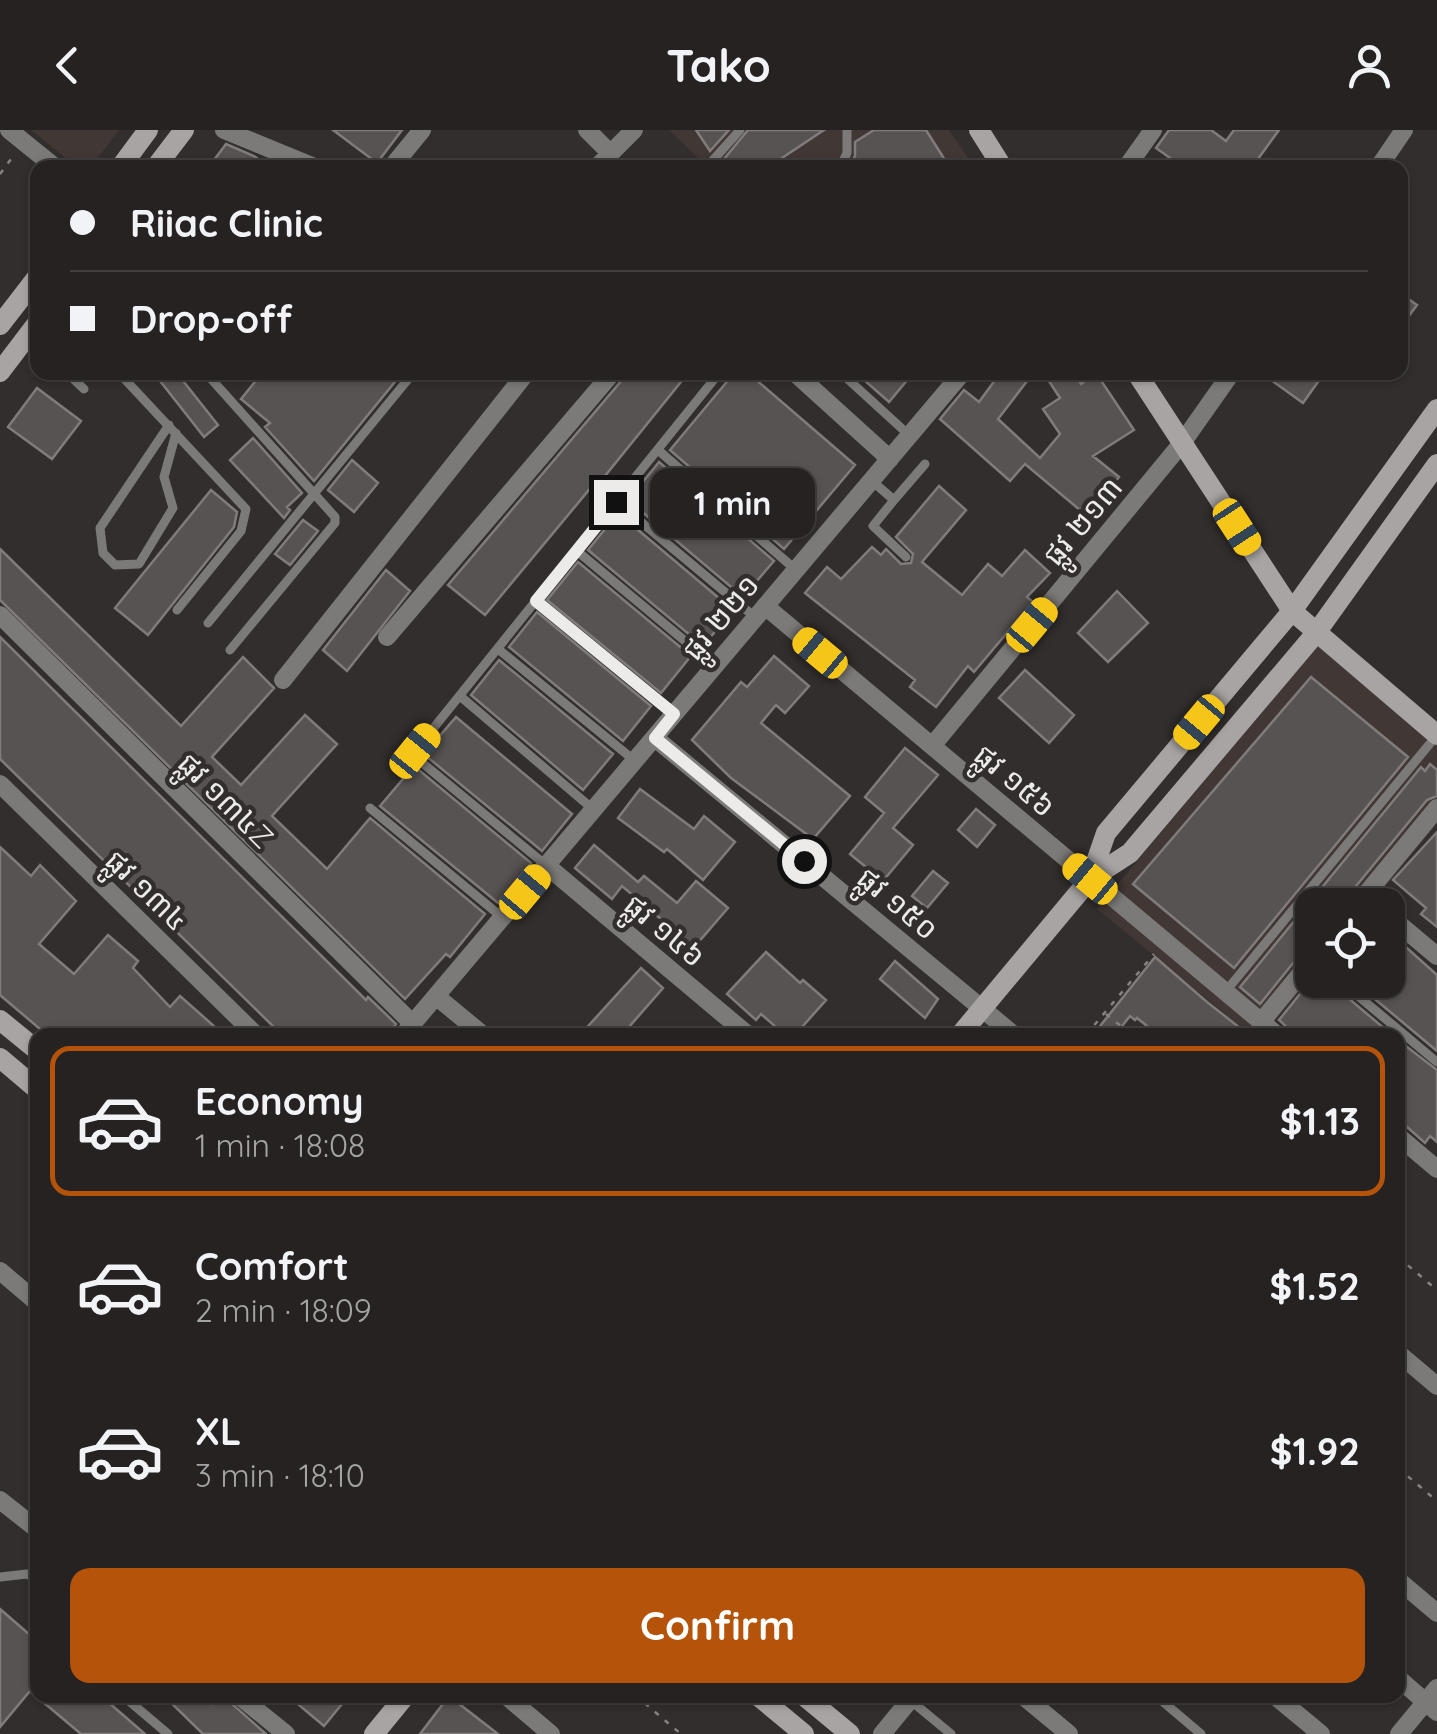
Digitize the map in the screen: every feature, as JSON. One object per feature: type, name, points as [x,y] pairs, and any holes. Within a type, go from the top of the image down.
[{"type":"main road","points":[[126,160],[148,130]]},
{"type":"main road","points":[[979,130],[998,160]]},
{"type":"main road","points":[[160,160],[177,132]]},
{"type":"main road","points":[[0,326],[30,290]]},
{"type":"main road","points":[[0,372],[30,340]]},
{"type":"main road","points":[[1141,380],[1292,611],[1437,735]]},
{"type":"main road","points":[[1090,879],[1106,833],[1292,611],[1437,410]]},
{"type":"main road","points":[[966,1028],[1090,879],[1130,853],[1316,633],[1437,464]]},
{"type":"main road","points":[[0,1020],[30,1044]]},
{"type":"main road","points":[[0,1058],[30,1083]]},
{"type":"main road","points":[[374,1734],[399,1703]]},
{"type":"main road","points":[[767,1703],[804,1734]]},
{"type":"main road","points":[[813,1703],[850,1734]]},
{"type":"street","points":[[8,130],[46,160]]},
{"type":"street","points":[[224,130],[297,160]]},
{"type":"street","points":[[398,160],[422,130]]},
{"type":"street","points":[[587,130],[610,153]]},
{"type":"street","points":[[603,160],[634,130]]},
{"type":"street","points":[[1132,160],[1153,130]]},
{"type":"street","points":[[1383,160],[1404,130]]},
{"type":"street","points":[[283,680],[521,380]]},
{"type":"street","points":[[387,637],[606,380]]},
{"type":"street","points":[[803,380],[890,459]]},
{"type":"street","name":"ផ្លូវ ២២១","points":[[411,1028],[956,380]]},
{"type":"street","name":"ផ្លូវ ២១៣","points":[[932,746],[1182,443],[1226,380]]},
{"type":"street","name":"ផ្លូវ ១៥៦","points":[[760,612],[932,746],[1268,1028]]},
{"type":"street","name":"ផ្លូវ ១៣៤Z","points":[[0,614],[407,1028]]},
{"type":"street","name":"ផ្លូវ ១៥០","points":[[655,738],[1006,1028]]},
{"type":"street","name":"ផ្លូវ ១៣៤","points":[[0,784],[249,1028]]},
{"type":"street","points":[[1377,888],[1437,808]]},
{"type":"street","name":"ផ្លូវ ១៤៦","points":[[547,866],[740,1028]]},
{"type":"street","points":[[1405,929],[1437,956]]},
{"type":"street","points":[[1261,1022],[1295,981]]},
{"type":"street","points":[[437,997],[475,1028]]},
{"type":"street","points":[[1405,1142],[1437,1169]]},
{"type":"street","points":[[0,1271],[30,1296]]},
{"type":"street","points":[[1405,1359],[1437,1386]]},
{"type":"street","points":[[0,1500],[30,1524]]},
{"type":"street","points":[[1405,1586],[1437,1613]]},
{"type":"street","points":[[1398,1734],[1433,1700],[1405,1682]]},
{"type":"street","points":[[248,1703],[286,1734]]},
{"type":"street","points":[[514,1703],[551,1734]]},
{"type":"street","points":[[882,1734],[908,1703]]},
{"type":"street","points":[[1031,1703],[1068,1734]]},
{"type":"street","points":[[1284,1703],[1321,1734]]},
{"type":"lane","points":[[713,160],[740,130]]},
{"type":"lane","points":[[843,160],[848,130]]},
{"type":"lane","points":[[74,380],[84,389]]},
{"type":"lane","points":[[126,380],[246,509],[241,531],[178,610]]},
{"type":"lane","points":[[212,380],[333,512],[334,523],[230,650]]},
{"type":"lane","points":[[208,624],[407,380]]},
{"type":"lane","points":[[547,866],[416,754],[714,380]]},
{"type":"lane","points":[[849,380],[910,436]]},
{"type":"lane","points":[[172,429],[164,478],[173,508],[138,564],[115,565],[104,554],[100,528],[172,429]]},
{"type":"lane","points":[[658,450],[796,570]]},
{"type":"lane","points":[[906,557],[873,526],[925,464]]},
{"type":"lane","points":[[872,480],[894,500]]},
{"type":"lane","points":[[616,502],[760,612]]},
{"type":"lane","points":[[577,551],[715,666]]},
{"type":"lane","points":[[536,601],[674,714]]},
{"type":"lane","points":[[498,649],[635,762]]},
{"type":"lane","points":[[460,696],[594,810]]},
{"type":"lane","points":[[1225,992],[1437,735]]},
{"type":"lane","points":[[370,808],[503,918]]},
{"type":"lane","points":[[1361,998],[1396,1028]]},
{"type":"lane","points":[[1405,1035],[1437,1062]]},
{"type":"lane","points":[[0,1576],[30,1576]]},
{"type":"lane","points":[[131,1703],[168,1734]]},
{"type":"lane","points":[[917,1703],[950,1734]]},
{"type":"lane","points":[[1164,1703],[1201,1734]]},
{"type":"path","points":[[0,174],[24,142]]},
{"type":"path","points":[[1091,1028],[1164,941]]},
{"type":"path","points":[[1104,1012],[1123,1028]]},
{"type":"path","points":[[1405,1263],[1437,1290]]},
{"type":"path","points":[[1405,1474],[1437,1501]]},
{"type":"path","points":[[644,1703],[681,1734]]},
{"type":"shaded area","points":[[31,130],[119,130],[96,160],[68,160]]},
{"type":"shaded area","points":[[669,130],[949,130],[969,160],[700,160]]},
{"type":"shaded area","points":[[1329,632],[1437,721],[1437,824],[1384,888],[1295,888],[1295,997],[1270,1028],[1242,1028],[1097,909]]},
{"type":"building","points":[[333,130],[402,130],[379,160],[373,160]]},
{"type":"building","points":[[696,130],[729,130],[710,151]]},
{"type":"building","points":[[748,130],[824,130],[779,160],[723,160]]},
{"type":"building","points":[[874,130],[926,130],[945,160],[853,160],[855,142]]},
{"type":"building","points":[[1169,130],[1211,130],[1226,141],[1234,130],[1279,130],[1259,160],[1173,160],[1156,148]]},
{"type":"building","points":[[226,144],[260,160],[214,160]]},
{"type":"building","points":[[1408,299],[1417,305],[1408,317]]},
{"type":"building","points":[[159,380],[182,380],[218,425],[204,437]]},
{"type":"building","points":[[256,380],[396,380],[314,481],[265,427],[270,423],[241,399]]},
{"type":"building","points":[[622,380],[683,380],[485,615],[448,585]]},
{"type":"building","points":[[728,380],[756,380],[855,465],[784,549],[670,450]]},
{"type":"building","points":[[864,380],[907,380],[889,402]]},
{"type":"building","points":[[995,380],[1028,380],[998,419],[1040,458],[1060,434],[1043,409],[1060,398],[1048,380],[1078,380],[1081,384],[1101,380],[1134,430],[1093,456],[1119,477],[1087,516],[1025,464],[1010,481],[940,419],[964,390],[979,402]]},
{"type":"building","points":[[1271,380],[1319,380],[1303,403]]},
{"type":"building","points":[[37,388],[81,421],[52,459],[8,427]]},
{"type":"building","points":[[253,438],[302,493],[287,507],[290,510],[284,518],[230,460]]},
{"type":"building","points":[[352,460],[378,483],[354,512],[328,490]]},
{"type":"building","points":[[659,462],[774,561],[743,597],[628,500]]},
{"type":"building","points":[[939,486],[966,510],[922,562],[962,595],[988,564],[1002,576],[1025,550],[1050,573],[1027,597],[1033,602],[974,672],[968,666],[936,707],[910,687],[915,680],[805,593],[827,567],[841,579],[872,547],[881,555],[886,549],[901,564],[911,563],[913,554],[896,537]]},
{"type":"building","points":[[211,490],[237,512],[234,527],[148,635],[115,608]]},
{"type":"building","points":[[618,513],[733,610],[703,646],[588,550]]},
{"type":"building","points":[[303,520],[318,531],[290,565],[275,554]]},
{"type":"building","points":[[0,549],[181,726],[243,657],[274,688],[212,757],[241,785],[305,715],[337,744],[272,816],[327,869],[370,818],[485,914],[450,957],[446,954],[405,999],[0,600]]},
{"type":"building","points":[[578,562],[691,656],[661,693],[547,600]]},
{"type":"building","points":[[386,570],[410,591],[347,671],[323,650]]},
{"type":"building","points":[[1117,591],[1148,623],[1108,662],[1078,633]]},
{"type":"building","points":[[537,612],[651,706],[623,741],[509,647]]},
{"type":"building","points":[[0,637],[366,1000],[368,997],[396,1024],[392,1028],[275,1028],[0,759]]},
{"type":"building","points":[[774,656],[809,686],[785,713],[776,705],[761,723],[850,796],[813,839],[731,778],[692,740],[741,682],[747,687]]},
{"type":"building","points":[[499,660],[613,754],[583,790],[471,695]]},
{"type":"building","points":[[1025,670],[1074,715],[1049,743],[999,698]]},
{"type":"building","points":[[1311,677],[1408,757],[1300,888],[1295,888],[1295,894],[1234,968],[1133,884]]},
{"type":"building","points":[[456,717],[572,814],[542,851],[426,756]]},
{"type":"building","points":[[905,748],[938,775],[893,828],[913,845],[883,881],[850,854],[884,813],[865,797]]},
{"type":"building","points":[[1430,764],[1437,770],[1437,796],[1427,800],[1354,888],[1321,888],[1421,767],[1425,771]]},
{"type":"building","points":[[414,766],[531,863],[498,903],[380,806]]},
{"type":"building","points":[[640,789],[694,829],[704,816],[735,842],[703,880],[667,849],[664,852],[618,818]]},
{"type":"building","points":[[976,809],[995,825],[977,847],[958,830]]},
{"type":"building","points":[[1437,832],[1437,927],[1421,914],[1426,908],[1393,880]]},
{"type":"building","points":[[594,845],[638,882],[644,876],[677,903],[696,881],[728,908],[690,952],[658,925],[662,920],[622,886],[612,899],[575,868]]},
{"type":"building","points":[[0,847],[31,876],[40,865],[76,901],[39,944],[74,974],[108,935],[138,961],[133,968],[170,1007],[180,996],[215,1027],[39,1028],[0,995]]},
{"type":"building","points":[[933,871],[948,883],[927,908],[912,896]]},
{"type":"building","points":[[1295,920],[1295,961],[1260,1004],[1240,987]]},
{"type":"building","points":[[1405,946],[1437,975],[1437,1051],[1374,998],[1405,998]]},
{"type":"building","points":[[766,952],[826,1000],[801,1028],[777,1028],[761,1014],[756,1020],[727,994]]},
{"type":"building","points":[[1155,957],[1240,1028],[1149,1028],[1130,1016],[1121,1028],[1099,1028]]},
{"type":"building","points":[[895,961],[938,999],[925,1018],[880,979]]},
{"type":"building","points":[[641,968],[663,988],[628,1028],[586,1028]]},
{"type":"building","points":[[1297,998],[1348,998],[1384,1028],[1288,1028],[1279,1020]]},
{"type":"building","points":[[1405,1045],[1437,1070],[1437,1142],[1430,1136],[1425,1143],[1406,1126]]},
{"type":"building","points":[[0,1609],[30,1635],[30,1691],[0,1727]]},
{"type":"building","points":[[44,1703],[109,1703],[145,1734],[81,1734]]},
{"type":"building","points":[[171,1703],[231,1703],[266,1734],[203,1734]]},
{"type":"building","points":[[297,1703],[341,1703],[324,1726]]},
{"type":"building","points":[[444,1703],[458,1703],[498,1734],[420,1734]]},
{"type":"route","points":[[616,502],[536,601],[674,714],[655,738],[804,861]]}]
